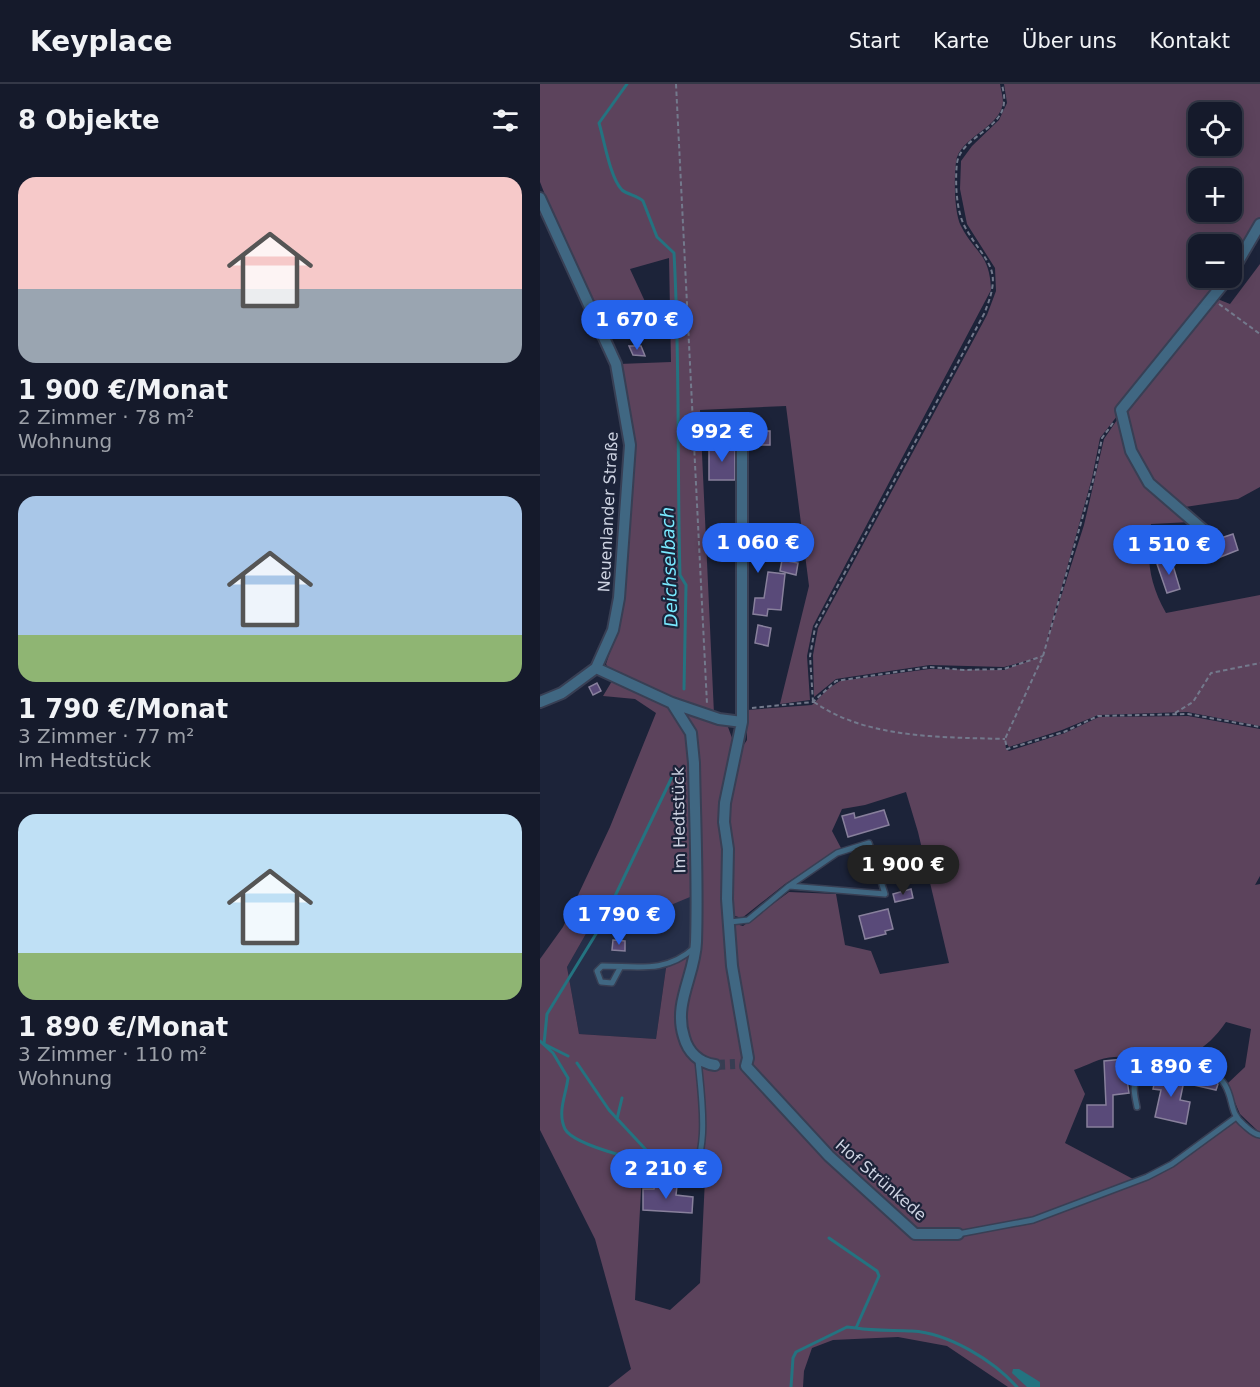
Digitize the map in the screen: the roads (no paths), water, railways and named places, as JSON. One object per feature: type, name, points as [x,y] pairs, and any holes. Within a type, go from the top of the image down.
[{"type":"street","name":"Neuenlander Straße","points":[[541,202],[616,364],[630,445],[619,598],[613,630],[596,668]]},
{"type":"street","points":[[1242,255],[1260,225]]},
{"type":"street","points":[[1207,533],[1149,483],[1131,452],[1121,410],[1220,288]]},
{"type":"street","points":[[730,922],[725,803],[743,710],[742,439]]},
{"type":"street","points":[[540,702],[561,693],[596,668],[611,678],[672,704],[707,715],[742,722]]},
{"type":"street","name":"Im Hedtstück","points":[[672,704],[691,733],[694,763],[696,945],[684,988],[681,1019],[683,1036],[698,1060]]},
{"type":"street","name":"Hof Strünkede","points":[[730,922],[739,1017],[748,1058],[741,1065],[829,1156],[915,1234],[933,1236],[958,1234]]},
{"type":"street","points":[[698,1060],[715,1065]]},
{"type":"lane","points":[[730,922],[748,920],[789,886],[837,853],[869,843],[885,894],[789,886]]},
{"type":"lane","points":[[620,968],[612,983],[601,982],[597,977],[597,971],[602,966],[644,969],[685,955],[696,945]]},
{"type":"lane","points":[[685,1183],[691,1177],[699,1159],[701,1138],[698,1060]]},
{"type":"lane","points":[[1137,1107],[1134,1086],[1138,1076],[1161,1064],[1182,1065],[1219,1078],[1225,1085],[1235,1118],[1260,1135]]},
{"type":"lane","name":"Hof Strünkede","points":[[958,1234],[1033,1220],[1147,1177],[1172,1164],[1235,1118]]},
{"type":"waterway","name":"Deichselbach","points":[[627,84],[599,123],[611,168],[618,184],[624,192],[643,201],[657,237],[674,253],[680,575],[686,585],[684,689]]},
{"type":"waterway","name":"Deichselbach","points":[[605,917],[672,777]]},
{"type":"waterway","name":"Deichselbach","points":[[568,1056],[544,1044],[547,1014],[599,929]]},
{"type":"waterway","points":[[540,1041],[553,1053],[568,1078],[562,1116],[565,1129],[572,1136],[599,1149],[679,1169]]},
{"type":"waterway","points":[[577,1063],[609,1110],[661,1166]]},
{"type":"waterway","points":[[617,1119],[622,1098]]},
{"type":"waterway","points":[[829,1238],[877,1271],[879,1276],[856,1328],[912,1331],[955,1342],[996,1367],[1017,1387]]},
{"type":"waterway","points":[[791,1387],[793,1358],[796,1352],[847,1327],[856,1328]]},
{"type":"tunnel","points":[[715,1065],[735,1064]]}]
